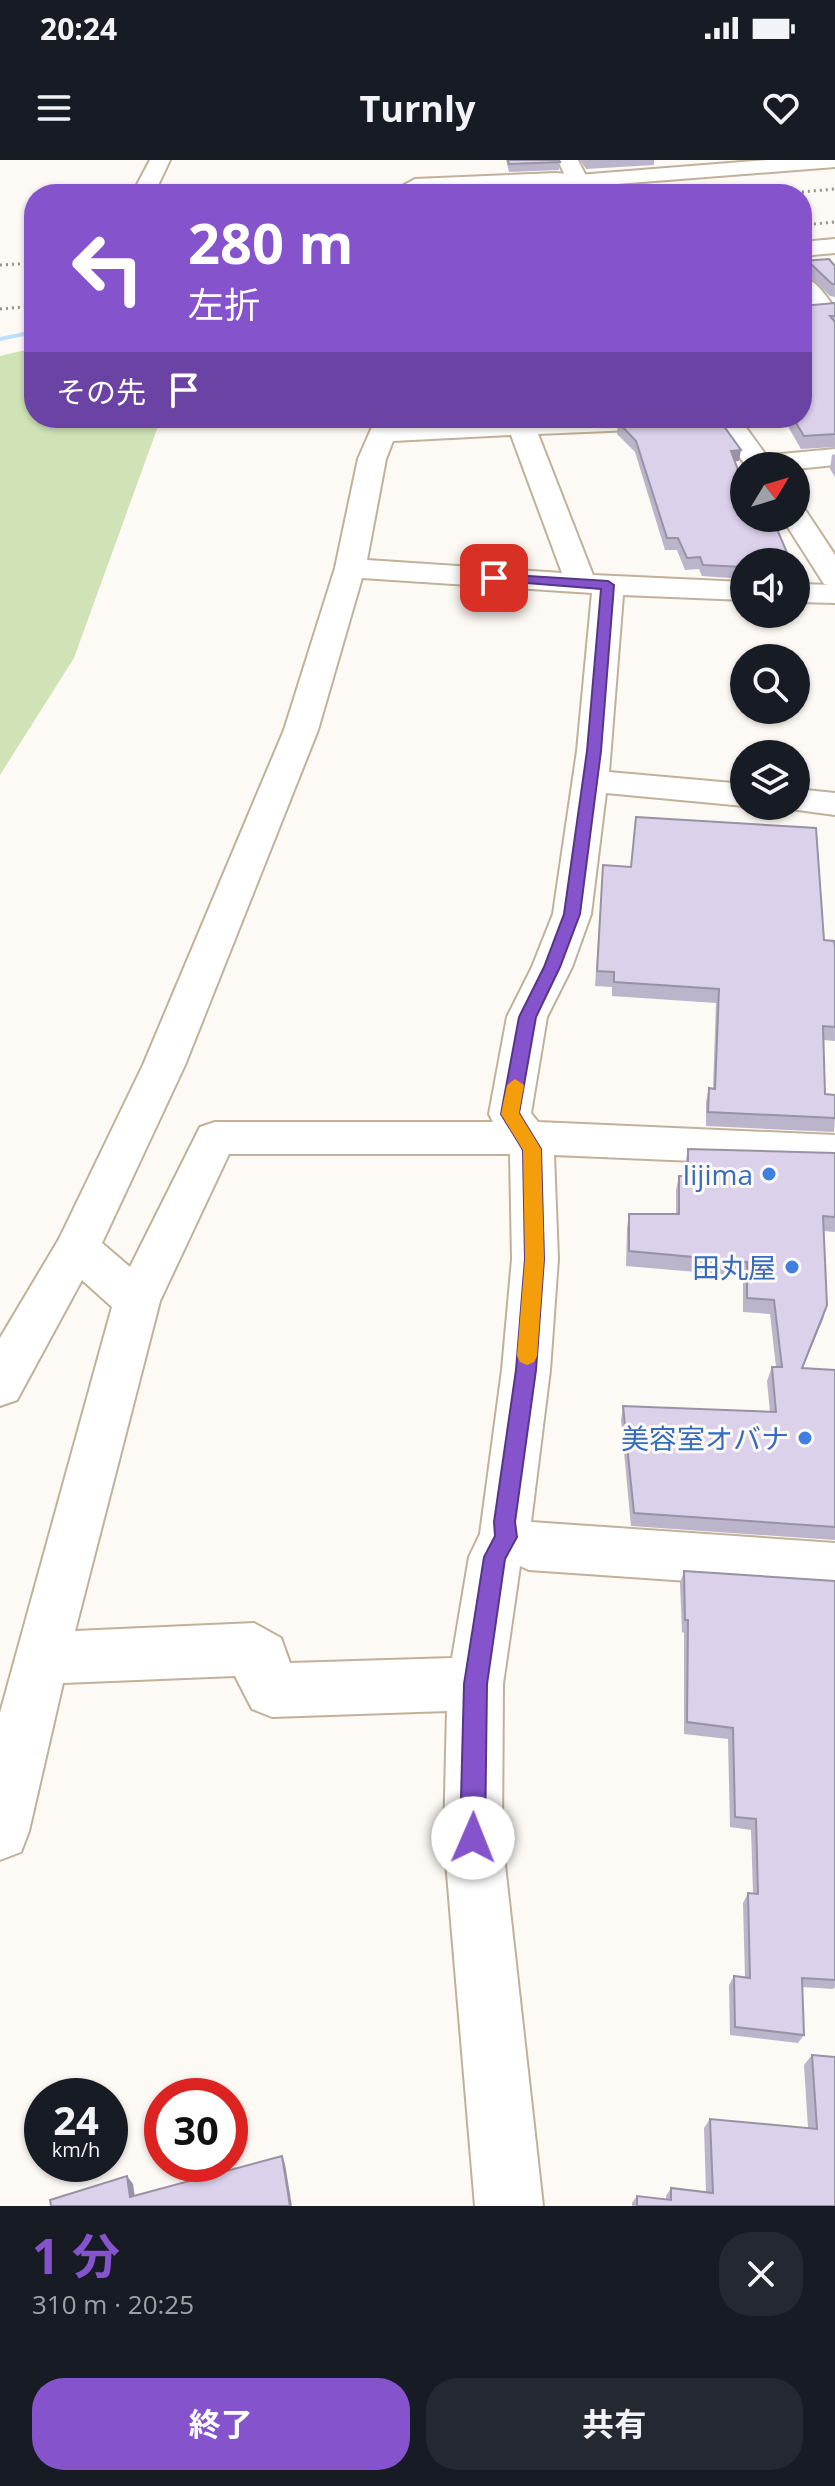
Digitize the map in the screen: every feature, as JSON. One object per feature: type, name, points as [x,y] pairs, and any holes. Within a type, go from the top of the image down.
[{"type":"street","points":[[148,184],[160,160]]},
{"type":"street","points":[[568,160],[579,184]]},
{"type":"street","points":[[604,184],[720,164],[835,161]]},
{"type":"street","points":[[438,184],[556,179],[570,184]]},
{"type":"street","points":[[812,248],[835,246]]},
{"type":"street","points":[[0,1385],[35,1317],[77,1248],[164,1065],[301,730],[350,568],[372,459],[382,433],[444,428]]},
{"type":"street","points":[[509,2206],[473,1838],[475,1684],[495,1557],[506,1537],[505,1522],[526,1370],[535,1259],[532,1149],[510,1114],[527,1017],[552,967],[572,914],[590,781],[594,584],[522,428]]},
{"type":"street","points":[[732,428],[750,452]]},
{"type":"street","points":[[810,460],[835,457]]},
{"type":"street","points":[[806,532],[835,578]]},
{"type":"street","points":[[350,568],[730,590]]},
{"type":"street","points":[[810,593],[835,594]]},
{"type":"street","points":[[590,781],[730,794]]},
{"type":"street","points":[[810,801],[835,804]]},
{"type":"street","points":[[0,1831],[41,1658],[137,1301],[215,1138],[524,1138],[835,1151]]},
{"type":"street","points":[[77,1248],[137,1301]]},
{"type":"street","points":[[506,1537],[529,1546],[835,1567]]},
{"type":"street","points":[[41,1658],[254,1649],[262,1656],[263,1678],[272,1690],[475,1684]]},
{"type":"green space","points":[[24,350],[24,428],[157,428],[74,658],[0,775],[0,356]]},
{"type":"building","points":[[508,160],[559,160],[560,162],[509,164]]},
{"type":"building","points":[[829,259],[835,266],[835,284],[812,265],[812,260]]},
{"type":"building","points":[[835,303],[835,316],[830,316],[835,322],[835,434],[804,436],[799,428],[812,428],[812,305]]},
{"type":"building","points":[[624,428],[725,428],[741,450],[730,452],[730,532],[778,532],[785,548],[730,548],[730,566],[703,565],[700,557],[687,558],[678,538],[667,538],[636,441]]},
{"type":"building","points":[[636,817],[816,828],[824,940],[834,941],[835,947],[835,1027],[823,1026],[825,1094],[835,1095],[835,1118],[708,1112],[709,1088],[715,1089],[719,989],[614,982],[614,972],[597,971],[603,865],[631,867]]},
{"type":"building","points":[[688,1149],[835,1153],[835,1217],[823,1216],[827,1305],[802,1368],[835,1370],[835,1527],[634,1513],[623,1406],[776,1412],[772,1367],[782,1367],[774,1300],[747,1298],[747,1262],[629,1251],[629,1214],[679,1214],[679,1176],[688,1176]]},
{"type":"building","points":[[684,1571],[835,1581],[835,1980],[802,1978],[804,2035],[735,2027],[734,1976],[750,1978],[748,1893],[758,1894],[756,1819],[735,1817],[733,1728],[687,1722],[688,1620],[685,1620]]},
{"type":"building","points":[[812,2055],[835,2057],[835,2206],[637,2206],[637,2196],[671,2200],[671,2188],[713,2193],[710,2119],[817,2129]]},
{"type":"building","points":[[282,2156],[290,2206],[51,2206],[50,2200],[108,2182],[128,2182],[130,2197],[186,2182],[248,2182],[248,2165]]},
{"type":"waterway","points":[[0,339],[24,334]]},
{"type":"railway","points":[[812,191],[835,189]]},
{"type":"railway","points":[[812,224],[835,222]]},
{"type":"railway","points":[[0,265],[24,264]]},
{"type":"railway","points":[[0,309],[24,307]]},
{"type":"slow traffic","points":[[515,1085],[510,1114],[532,1149],[535,1259],[527,1356]]},
{"type":"place","name":"Iijima","points":[[769,1174]]},
{"type":"place","name":"田丸屋","points":[[792,1267]]},
{"type":"place","name":"美容室オバナ","points":[[805,1438]]},
{"type":"route","points":[[473,1838],[475,1684],[495,1557],[506,1537],[505,1522],[526,1370],[535,1259],[532,1149],[510,1114],[527,1017],[552,967],[572,914],[594,751],[608,585],[494,578]]}]
